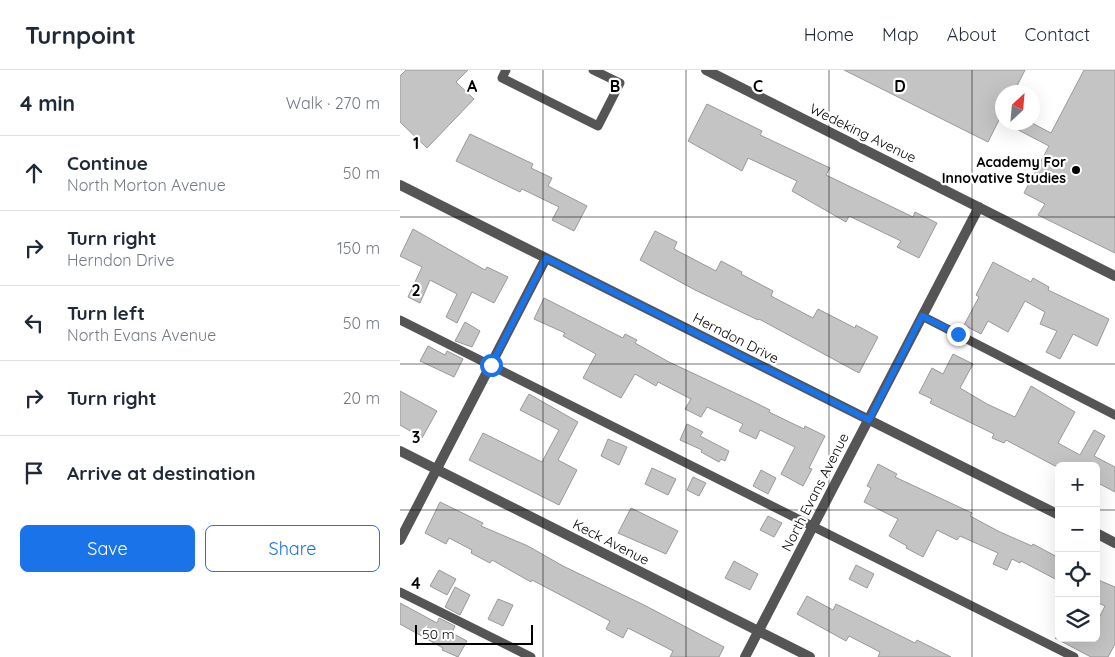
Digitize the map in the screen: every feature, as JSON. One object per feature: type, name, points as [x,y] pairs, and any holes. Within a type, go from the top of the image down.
[{"type":"street","name":"Wedeking Avenue","points":[[706,70],[1115,276]]},
{"type":"street","name":"Herndon Drive","points":[[400,185],[1055,513]]},
{"type":"street","name":"North Evans Avenue","points":[[745,657],[979,207]]},
{"type":"street","points":[[400,540],[546,258]]},
{"type":"street","name":"Keck Avenue","points":[[400,451],[810,657]]},
{"type":"street","points":[[1100,535],[1115,543]]},
{"type":"lane","points":[[506,70],[502,78],[598,126],[620,84],[593,70]]},
{"type":"lane","points":[[922,316],[1115,415]]},
{"type":"lane","points":[[400,320],[1074,657]]},
{"type":"lane","points":[[400,592],[531,657]]},
{"type":"building","points":[[406,70],[468,70],[456,82],[474,99],[427,148],[400,122],[400,76]]},
{"type":"building","name":"Academy For Innovative Studies","points":[[844,70],[1025,70],[1018,85],[995,85],[995,128],[988,142]]},
{"type":"building","name":"Academy For Innovative Studies","points":[[1084,70],[1115,70],[1115,253],[1038,215],[1045,204],[1024,193],[1049,146],[1018,130],[1040,130],[1040,127],[1051,133]]},
{"type":"building","points":[[707,104],[762,131],[760,135],[830,168],[826,175],[913,217],[915,212],[937,223],[919,258],[897,247],[901,241],[849,216],[846,222],[792,191],[797,181],[748,158],[742,171],[688,141]]},
{"type":"building","points":[[470,134],[533,164],[531,168],[552,178],[548,186],[587,206],[574,231],[552,220],[559,207],[522,189],[520,192],[456,161]]},
{"type":"building","points":[[413,229],[485,270],[487,267],[508,277],[494,303],[472,292],[457,323],[446,317],[457,294],[430,280],[420,303],[408,297],[422,267],[400,256]]},
{"type":"building","points":[[655,231],[677,242],[674,249],[716,271],[721,261],[773,291],[771,296],[813,318],[818,309],[855,328],[856,325],[878,337],[859,373],[759,319],[695,290],[640,260]]},
{"type":"building","points":[[993,262],[1031,282],[1033,278],[1049,287],[1048,290],[1109,319],[1097,346],[1073,334],[1060,359],[1046,352],[1057,331],[1040,324],[1045,312],[1025,301],[1008,332],[988,321],[981,334],[964,325],[979,297],[976,295]]},
{"type":"building","points":[[544,298],[623,338],[625,334],[637,340],[635,343],[669,362],[750,400],[770,410],[769,412],[804,429],[805,426],[825,436],[809,468],[812,469],[803,486],[781,474],[795,447],[760,430],[756,439],[739,431],[743,424],[707,407],[701,417],[685,409],[691,399],[658,382],[656,386],[635,374],[621,398],[583,378],[596,354],[563,336],[565,333],[534,319]]},
{"type":"building","points":[[465,322],[480,331],[472,347],[455,341]]},
{"type":"building","points":[[428,346],[445,355],[447,351],[463,359],[454,377],[420,361]]},
{"type":"building","points":[[953,354],[973,364],[960,388],[987,404],[1015,417],[1031,386],[1075,412],[1058,443],[1080,455],[1094,430],[1105,436],[1094,456],[1115,467],[1115,492],[1100,484],[1100,462],[1055,462],[1055,466],[1006,440],[1004,443],[992,438],[994,434],[930,403],[932,399],[919,393],[932,368],[943,374]]},
{"type":"building","points":[[400,391],[437,411],[422,438],[400,425]]},
{"type":"building","points":[[529,394],[578,422],[558,460],[577,470],[559,505],[469,460],[483,433],[542,462],[559,430],[520,410]]},
{"type":"building","points":[[687,424],[703,432],[700,436],[729,451],[725,461],[721,459],[719,462],[701,452],[702,450],[680,440]]},
{"type":"building","points":[[608,439],[627,447],[619,465],[601,456]]},
{"type":"building","points":[[878,464],[897,474],[895,477],[972,513],[970,516],[1000,532],[1032,546],[1033,544],[1055,556],[1055,579],[1021,561],[1020,563],[1012,559],[1007,570],[993,564],[998,553],[960,536],[957,540],[937,530],[923,557],[889,536],[898,519],[864,502],[871,488],[867,486]]},
{"type":"building","points":[[652,468],[676,479],[668,495],[645,484]]},
{"type":"building","points":[[761,470],[776,478],[768,494],[753,486]]},
{"type":"building","points":[[693,477],[706,483],[699,496],[687,490]]},
{"type":"building","points":[[440,502],[483,523],[481,526],[528,546],[563,566],[644,605],[724,647],[719,657],[670,657],[673,651],[628,628],[623,638],[606,629],[610,621],[532,580],[531,582],[492,560],[490,563],[471,553],[472,550],[449,538],[446,544],[425,533]]},
{"type":"building","points":[[631,508],[678,531],[666,554],[618,533]]},
{"type":"building","points":[[768,516],[782,523],[774,537],[760,530]]},
{"type":"building","points":[[734,561],[758,574],[750,590],[725,578]]},
{"type":"building","points":[[856,565],[874,574],[867,588],[849,579]]},
{"type":"building","points":[[439,570],[456,579],[447,595],[430,586]]},
{"type":"building","points":[[1100,581],[1115,587],[1115,644],[1108,657],[1091,657],[1063,642],[1100,642],[1100,616],[1105,606],[1100,604]]},
{"type":"building","points":[[455,587],[470,595],[460,615],[445,607]]},
{"type":"building","points":[[807,596],[833,610],[836,604],[915,643],[917,640],[951,657],[878,657],[880,652],[849,636],[846,641],[797,614]]},
{"type":"building","points":[[498,599],[513,605],[503,626],[488,619]]},
{"type":"building","points":[[400,603],[437,623],[439,618],[455,626],[452,633],[467,641],[458,657],[442,650],[443,648],[400,624]]},
{"type":"place","name":"Academy For Innovative Studies","points":[[1076,170]]},
{"type":"route","points":[[491,365],[546,258],[869,420],[922,316],[958,334]]}]
